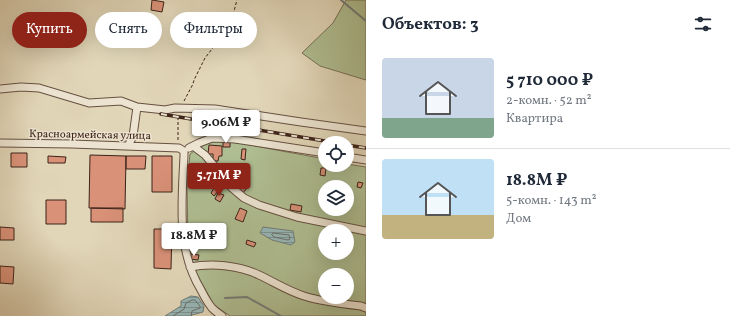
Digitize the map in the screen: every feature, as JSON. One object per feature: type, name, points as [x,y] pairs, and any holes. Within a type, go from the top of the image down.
[{"type":"street","points":[[0,89],[21,87],[39,88],[89,103],[122,101],[136,107],[165,110],[181,108],[215,109],[366,131]]},
{"type":"street","points":[[128,146],[133,136],[136,107]]},
{"type":"street","points":[[222,316],[212,312],[195,281],[184,244],[182,217],[184,156],[181,149],[212,138],[235,139],[318,152]]},
{"type":"street","name":"Красноармейская улица","points":[[0,143],[128,146],[181,149]]},
{"type":"street","points":[[193,146],[205,156],[230,187],[244,198],[259,205],[297,217],[366,231]]},
{"type":"street","points":[[354,157],[366,160]]},
{"type":"street","points":[[190,267],[202,265],[234,267],[258,274],[302,296],[321,301],[362,306],[366,308]]},
{"type":"path","points":[[181,149],[178,119],[181,108],[205,58],[219,40],[234,14],[237,0]]},
{"type":"green space","points":[[346,0],[366,0],[366,80],[320,66],[302,53],[333,23]]},
{"type":"green space","points":[[223,140],[318,158],[318,172],[354,172],[354,165],[366,167],[366,316],[230,316],[214,305],[195,271],[188,244],[187,184],[190,154],[205,143]]},
{"type":"water","points":[[263,227],[293,231],[295,242],[291,245],[272,240],[260,233]]},
{"type":"water","points":[[191,296],[198,297],[204,306],[203,312],[191,316],[165,316],[181,306],[181,301]]},
{"type":"building","points":[[152,0],[164,2],[162,12],[151,10]]},
{"type":"building","points":[[223,141],[230,141],[230,147],[223,147]]},
{"type":"building","points":[[209,145],[222,146],[222,156],[219,156],[218,161],[213,161],[213,154],[208,154]]},
{"type":"building","points":[[242,149],[246,149],[245,160],[241,159]]},
{"type":"building","points":[[11,153],[27,153],[27,167],[11,167]]},
{"type":"building","points":[[90,155],[126,156],[125,209],[89,208]]},
{"type":"building","points":[[48,156],[66,157],[65,163],[48,163]]},
{"type":"building","points":[[126,156],[146,156],[145,169],[126,169]]},
{"type":"building","points":[[152,156],[172,156],[172,192],[152,192]]},
{"type":"building","points":[[203,166],[211,170],[209,175],[201,171]]},
{"type":"building","points":[[240,172],[247,173],[246,178],[239,177]]},
{"type":"building","points":[[320,172],[326,172],[325,176],[320,175]]},
{"type":"building","points":[[358,182],[363,183],[361,188],[357,187]]},
{"type":"building","points":[[239,185],[246,189],[243,193],[237,189]]},
{"type":"building","points":[[214,188],[218,191],[214,196],[211,193]]},
{"type":"building","points":[[218,193],[224,195],[220,202],[215,199]]},
{"type":"building","points":[[46,200],[66,200],[66,224],[46,224]]},
{"type":"building","points":[[291,204],[302,206],[301,212],[290,210]]},
{"type":"building","points":[[91,208],[123,208],[123,222],[91,222]]},
{"type":"building","points":[[240,208],[247,211],[243,222],[235,219]]},
{"type":"building","points":[[0,227],[14,228],[14,240],[0,240]]},
{"type":"building","points":[[154,229],[172,229],[171,269],[154,268]]},
{"type":"building","points":[[247,240],[256,243],[254,247],[246,244]]},
{"type":"building","points":[[191,254],[199,255],[198,260],[190,259]]},
{"type":"building","points":[[0,266],[14,267],[13,284],[0,283]]},
{"type":"waterway","points":[[341,0],[366,21]]},
{"type":"waterway","points":[[225,298],[247,297],[281,316]]},
{"type":"railway","points":[[161,114],[318,140]]},
{"type":"railway","points":[[354,146],[366,148]]}]
